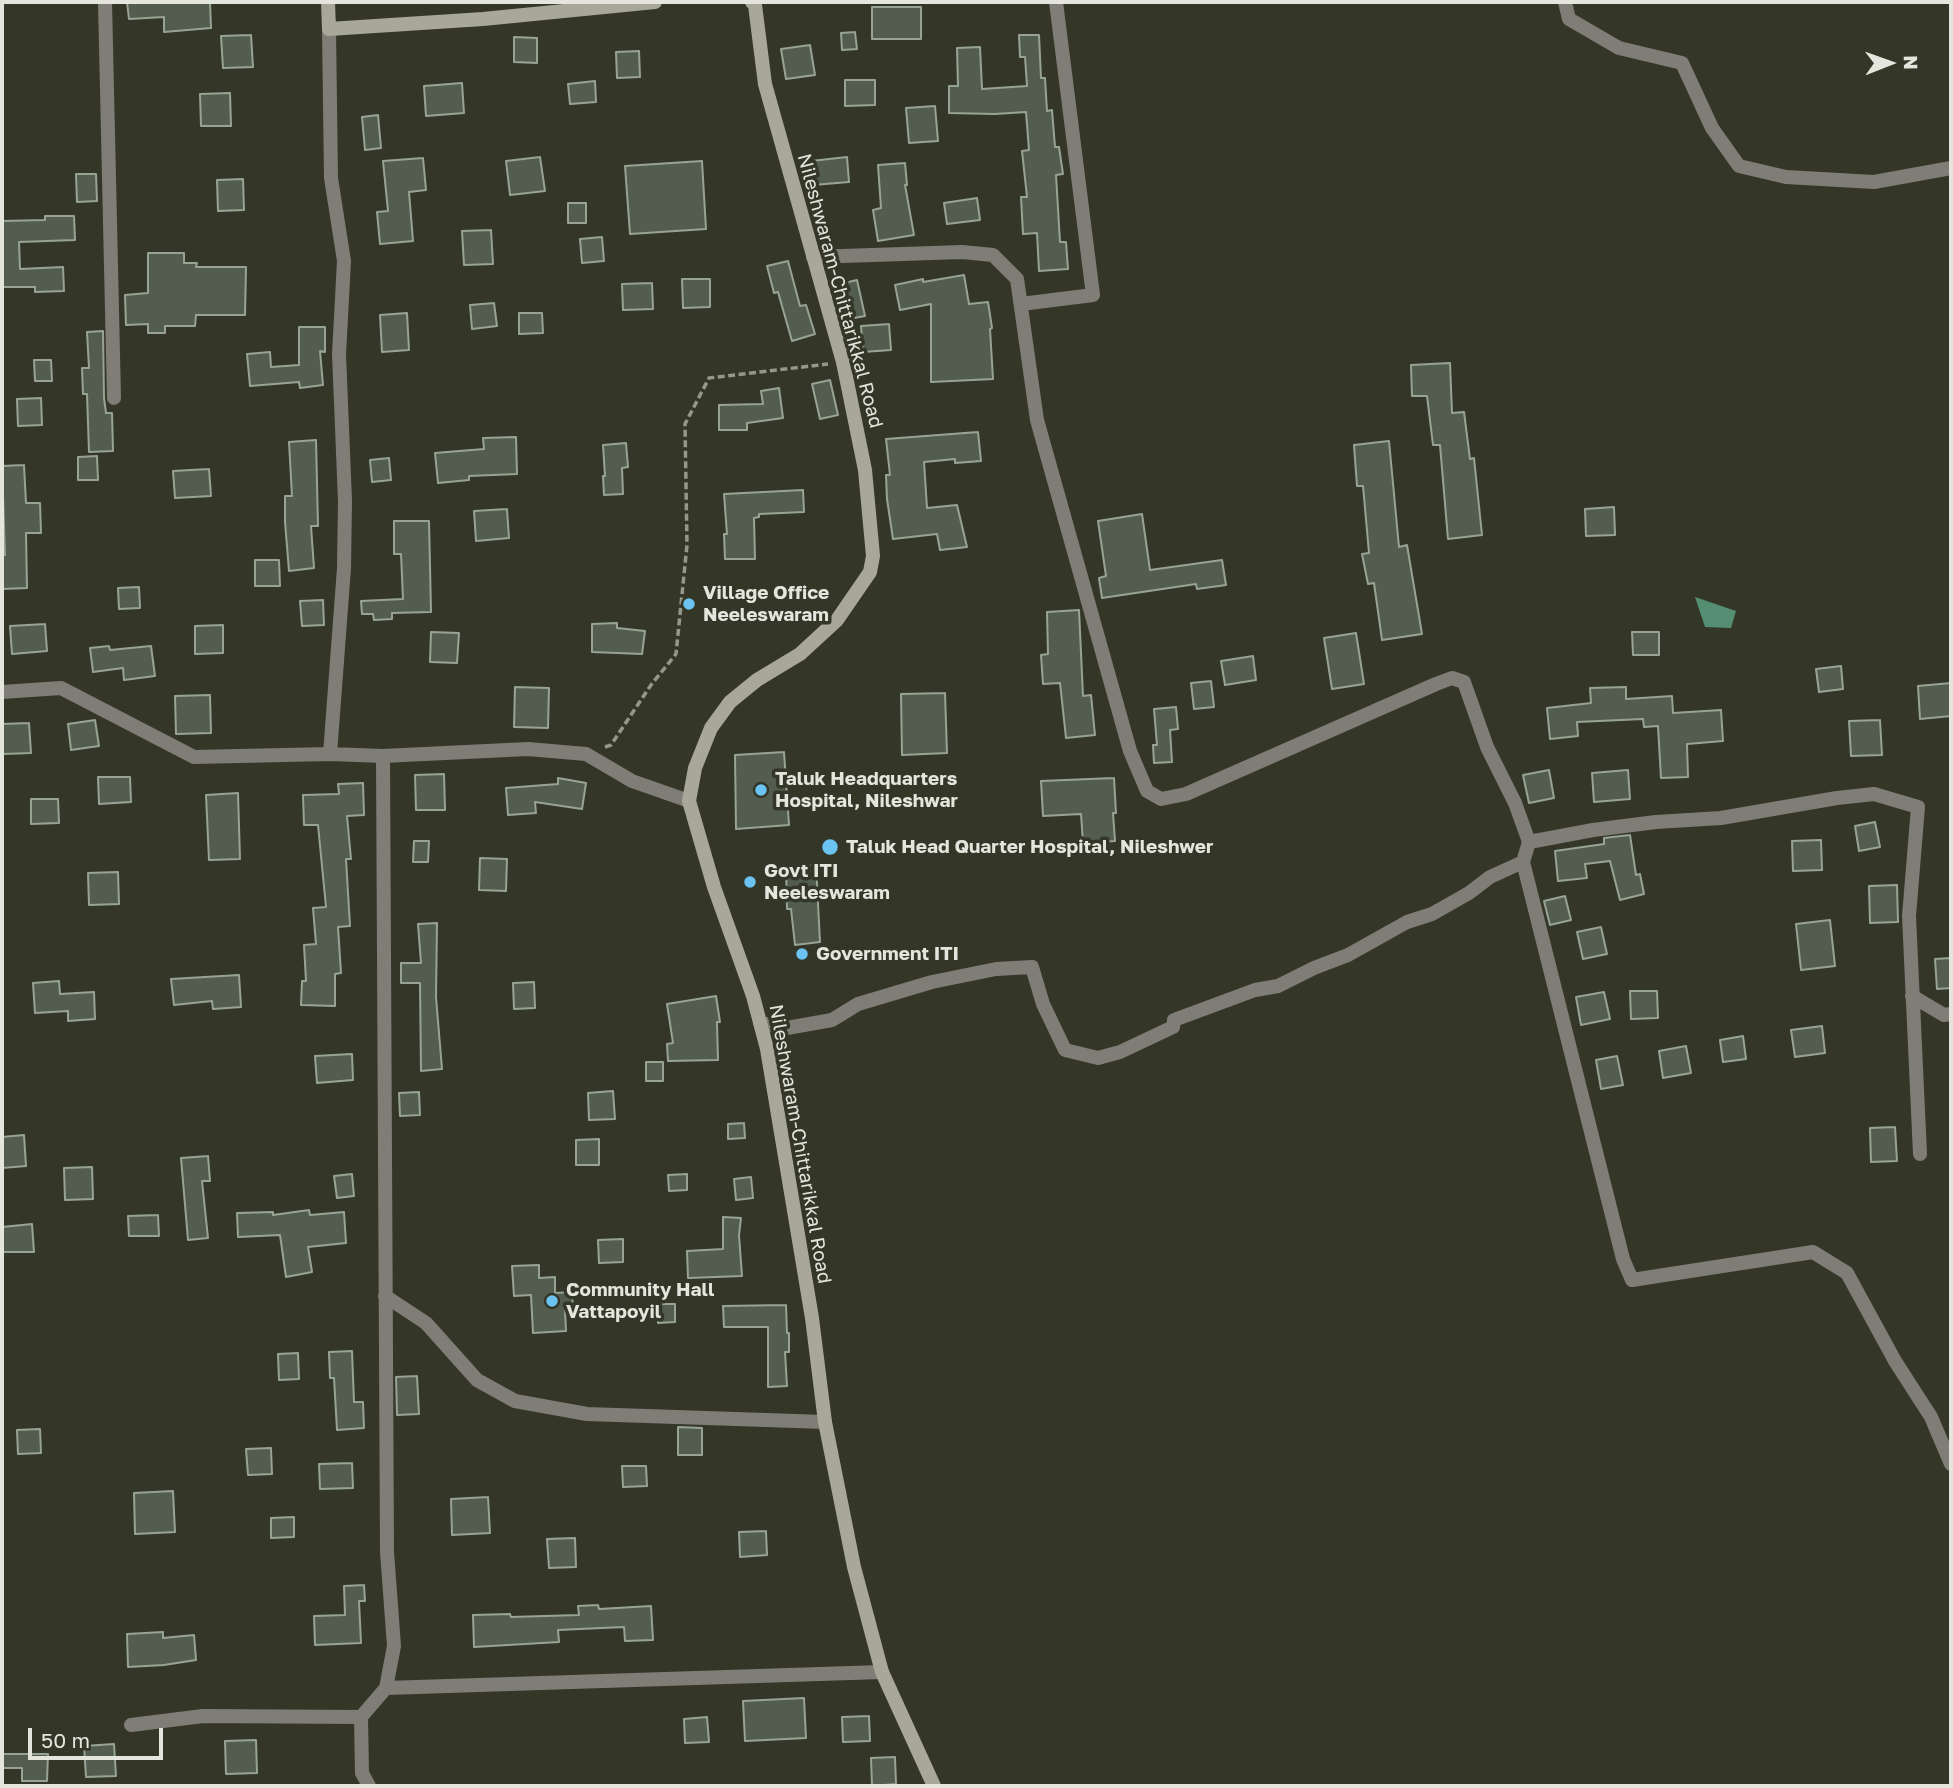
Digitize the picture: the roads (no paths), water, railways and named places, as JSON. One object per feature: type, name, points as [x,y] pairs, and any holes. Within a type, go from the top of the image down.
[{"type":"main road","points":[[328,2],[328,29],[483,19],[655,2]]},
{"type":"main road","name":"Nileshwaram-Chittarikkal Road","points":[[758,3],[765,84],[843,362],[865,470],[873,556],[870,572],[837,620],[800,654],[757,680],[730,702],[710,729],[695,768],[689,801],[714,887],[754,996],[767,1049],[812,1318],[825,1422],[854,1567],[882,1672],[933,1786]]},
{"type":"street","points":[[106,2],[114,398]]},
{"type":"street","points":[[1021,304],[1093,295],[1056,2]]},
{"type":"street","points":[[1565,2],[1569,19],[1619,48],[1682,63],[1712,128],[1739,166],[1786,177],[1874,182],[1951,168]]},
{"type":"street","points":[[328,29],[331,178],[344,261],[339,355],[345,500],[341,622],[330,754]]},
{"type":"street","points":[[813,257],[962,252],[993,255],[1017,279],[1037,420],[1130,751],[1147,791],[1161,799],[1186,794],[1452,678],[1464,681],[1487,747],[1529,842],[1523,862],[1623,1259],[1632,1280],[1813,1252],[1847,1273],[1895,1361],[1931,1418],[1951,1464]]},
{"type":"street","points":[[2,692],[61,688],[194,757],[330,754],[383,756],[528,749],[586,754],[632,781],[689,801]]},
{"type":"street","points":[[369,1786],[362,1773],[361,1717],[386,1688],[394,1646],[387,1552],[383,756]]},
{"type":"street","points":[[1529,842],[1571,833],[1656,822],[1721,818],[1874,794],[1918,807],[1909,916],[1920,1154]]},
{"type":"street","points":[[760,1023],[787,1028],[832,1020],[858,1004],[932,982],[996,969],[1032,967],[1043,1004],[1065,1050],[1098,1058],[1120,1052],[1173,1027],[1174,1020],[1255,990],[1278,985],[1348,955],[1407,922],[1432,914],[1469,893],[1490,877],[1523,862]]},
{"type":"street","points":[[1912,996],[1944,1015],[1951,1014]]},
{"type":"street","points":[[385,1296],[426,1323],[477,1380],[515,1401],[587,1414],[825,1422]]},
{"type":"street","points":[[386,1688],[882,1672]]},
{"type":"street","points":[[131,1725],[202,1716],[361,1717]]},
{"type":"place","name":"Village Office Neeleswaram","points":[[689,604]]},
{"type":"place","name":"Taluk Headquarters Hospital, Nileshwar","points":[[761,790]]},
{"type":"place","name":"Taluk Head Quarter Hospital, Nileshwer","points":[[830,847]]},
{"type":"place","name":"Govt ITI Neeleswaram","points":[[750,882]]},
{"type":"place","name":"Government ITI","points":[[802,954]]},
{"type":"place","name":"Community Hall Vattapoyil","points":[[552,1301]]}]
